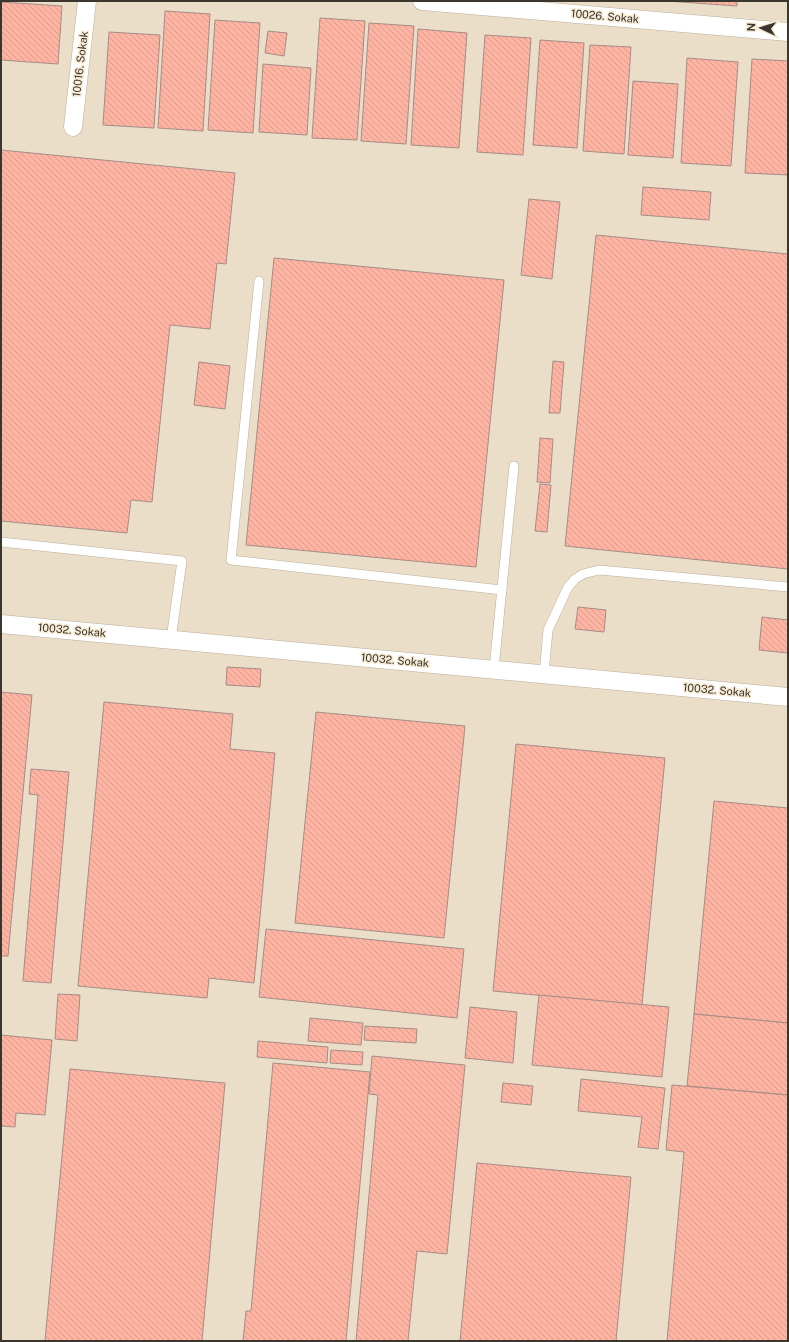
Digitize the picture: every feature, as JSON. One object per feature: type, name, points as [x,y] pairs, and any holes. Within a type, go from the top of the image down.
[{"type":"street","name":"10016. Sokak","points":[[73,127],[87,1]]},
{"type":"street","name":"10026. Sokak","points":[[422,1],[605,9],[788,32]]},
{"type":"street","name":"10032. Sokak","points":[[1,624],[788,697]]},
{"type":"lane","points":[[259,281],[231,560],[502,590]]},
{"type":"lane","points":[[494,669],[514,466]]},
{"type":"lane","points":[[1,542],[182,561],[171,639]]},
{"type":"lane","points":[[544,674],[548,630],[568,587],[575,579],[591,571],[599,570],[788,587]]},
{"type":"building","points":[[667,1],[737,1],[737,6]]},
{"type":"building","points":[[1,2],[62,6],[58,64],[1,60]]},
{"type":"building","points":[[165,11],[210,14],[203,131],[158,128]]},
{"type":"building","points":[[320,18],[365,21],[357,140],[312,138]]},
{"type":"building","points":[[215,20],[260,23],[253,133],[208,130]]},
{"type":"building","points":[[369,23],[414,26],[406,144],[361,141]]},
{"type":"building","points":[[418,29],[467,33],[459,148],[411,145]]},
{"type":"building","points":[[268,31],[287,33],[284,56],[265,53]]},
{"type":"building","points":[[109,32],[160,35],[154,128],[103,125]]},
{"type":"building","points":[[485,35],[531,38],[523,155],[477,152]]},
{"type":"building","points":[[540,40],[584,43],[577,148],[533,145]]},
{"type":"building","points":[[590,45],[631,47],[624,154],[583,151]]},
{"type":"building","points":[[687,58],[738,62],[731,166],[681,163]]},
{"type":"building","points":[[752,59],[788,61],[788,175],[745,173]]},
{"type":"building","points":[[263,64],[311,68],[307,135],[259,132]]},
{"type":"building","points":[[633,81],[678,84],[673,158],[628,155]]},
{"type":"building","points":[[1,150],[235,173],[226,264],[217,263],[210,329],[170,325],[152,502],[131,500],[127,533],[1,521]]},
{"type":"building","points":[[643,187],[711,192],[709,220],[641,215]]},
{"type":"building","points":[[529,199],[560,202],[552,279],[521,275]]},
{"type":"building","points":[[596,235],[788,254],[788,569],[565,546]]},
{"type":"building","points":[[274,258],[504,280],[476,567],[246,545]]},
{"type":"building","points":[[553,361],[564,362],[560,413],[549,413]]},
{"type":"building","points":[[199,362],[230,366],[225,409],[194,405]]},
{"type":"building","points":[[540,438],[553,439],[550,483],[537,482]]},
{"type":"building","points":[[540,484],[551,485],[547,532],[535,531]]},
{"type":"building","points":[[578,607],[606,610],[604,632],[575,629]]},
{"type":"building","points":[[762,617],[788,620],[788,653],[759,650]]},
{"type":"building","points":[[227,667],[261,669],[260,687],[226,685]]},
{"type":"building","points":[[1,692],[32,695],[8,956],[1,956]]},
{"type":"building","points":[[104,702],[233,714],[230,749],[275,753],[254,983],[209,978],[207,998],[78,986]]},
{"type":"building","points":[[316,712],[465,726],[444,938],[295,923]]},
{"type":"building","points":[[516,744],[665,758],[642,1005],[493,991]]},
{"type":"building","points":[[31,769],[69,772],[51,983],[23,981],[38,795],[29,794]]},
{"type":"building","points":[[714,801],[788,808],[788,1023],[694,1014]]},
{"type":"building","points":[[266,929],[464,949],[457,1018],[259,997]]},
{"type":"building","points":[[58,994],[80,995],[77,1041],[55,1039]]},
{"type":"building","points":[[539,995],[669,1007],[662,1077],[532,1065]]},
{"type":"building","points":[[470,1007],[517,1012],[513,1063],[465,1058]]},
{"type":"building","points":[[694,1014],[788,1023],[788,1095],[687,1086]]},
{"type":"building","points":[[310,1018],[363,1023],[361,1045],[308,1041]]},
{"type":"building","points":[[365,1026],[417,1029],[416,1043],[364,1040]]},
{"type":"building","points":[[1,1035],[52,1040],[45,1115],[16,1113],[15,1127],[1,1126]]},
{"type":"building","points":[[258,1041],[328,1047],[327,1063],[257,1057]]},
{"type":"building","points":[[331,1050],[363,1052],[362,1065],[330,1063]]},
{"type":"building","points":[[372,1056],[465,1065],[447,1254],[417,1251],[408,1341],[356,1341],[378,1095],[369,1094]]},
{"type":"building","points":[[273,1063],[370,1072],[346,1341],[243,1341],[246,1311],[251,1311]]},
{"type":"building","points":[[70,1069],[225,1083],[202,1341],[45,1341]]},
{"type":"building","points":[[581,1079],[665,1088],[658,1149],[638,1147],[642,1117],[578,1111]]},
{"type":"building","points":[[503,1083],[533,1086],[531,1105],[501,1102]]},
{"type":"building","points":[[672,1085],[788,1095],[788,1341],[667,1341],[684,1152],[666,1150]]},
{"type":"building","points":[[477,1163],[631,1177],[616,1341],[460,1341]]}]
